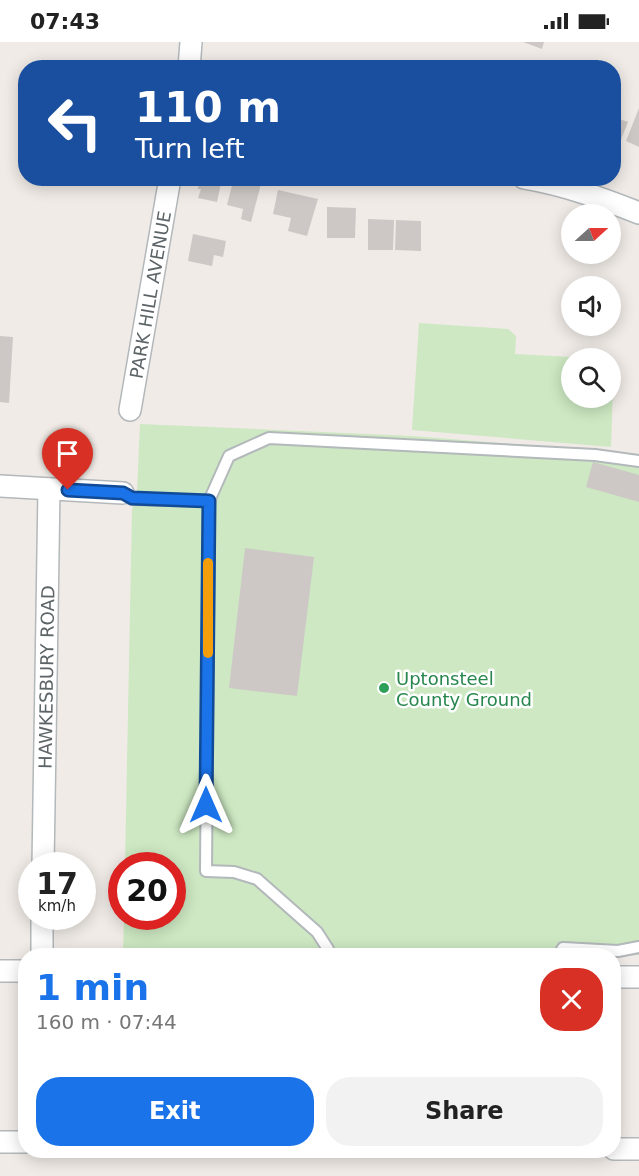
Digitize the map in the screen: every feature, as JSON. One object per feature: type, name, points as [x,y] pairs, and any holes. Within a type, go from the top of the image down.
[{"type":"street","points":[[190,60],[191,42]]},
{"type":"street","name":"PARK HILL AVENUE","points":[[130,410],[169,186]]},
{"type":"street","points":[[563,186],[639,213]]},
{"type":"street","points":[[0,486],[123,493]]},
{"type":"street","name":"HAWKESBURY ROAD","points":[[43,852],[49,489]]},
{"type":"street","points":[[42,930],[42,948]]},
{"type":"street","points":[[0,971],[18,971]]},
{"type":"street","points":[[621,977],[639,977]]},
{"type":"street","points":[[0,1142],[18,1142]]},
{"type":"street","points":[[621,1149],[639,1149]]},
{"type":"lane","points":[[327,948],[317,932],[257,879],[234,872],[206,871],[209,501],[229,456],[269,438],[595,455],[639,461]]},
{"type":"lane","points":[[123,493],[132,498],[209,501]]},
{"type":"lane","points":[[621,950],[639,947]]},
{"type":"green space","points":[[419,323],[508,329],[516,336],[515,354],[561,356],[561,408],[612,408],[611,447],[412,430]]},
{"type":"green space","name":"Uptonsteel County Ground","points":[[140,424],[412,436],[639,454],[639,955],[621,955],[621,948],[123,948],[124,930],[186,930],[186,852],[125,852],[132,510],[137,493]]},
{"type":"building","points":[[523,42],[544,42],[542,49]]},
{"type":"building","points":[[639,108],[639,147],[626,141]]},
{"type":"building","points":[[621,120],[628,122],[621,140]]},
{"type":"building","points":[[199,186],[220,186],[217,202],[198,198],[201,189],[198,189]]},
{"type":"building","points":[[232,186],[260,186],[251,222],[241,219],[243,209],[227,205]]},
{"type":"building","points":[[278,190],[318,199],[307,236],[288,231],[291,218],[273,214]]},
{"type":"building","points":[[327,207],[356,208],[355,238],[327,238]]},
{"type":"building","points":[[368,219],[394,220],[393,250],[368,250]]},
{"type":"building","points":[[396,220],[421,221],[421,251],[395,250]]},
{"type":"building","points":[[193,234],[226,241],[223,257],[214,255],[212,266],[188,261]]},
{"type":"building","points":[[0,336],[13,337],[9,403],[0,402]]},
{"type":"building","points":[[593,462],[639,475],[639,502],[586,487]]},
{"type":"building","points":[[245,548],[314,557],[297,696],[229,688]]},
{"type":"slow traffic","points":[[208,563],[208,653]]},
{"type":"place","name":"Uptonsteel County Ground","points":[[384,688]]},
{"type":"route","points":[[68,490],[123,493],[132,498],[164,501],[209,501],[206,805]]}]
